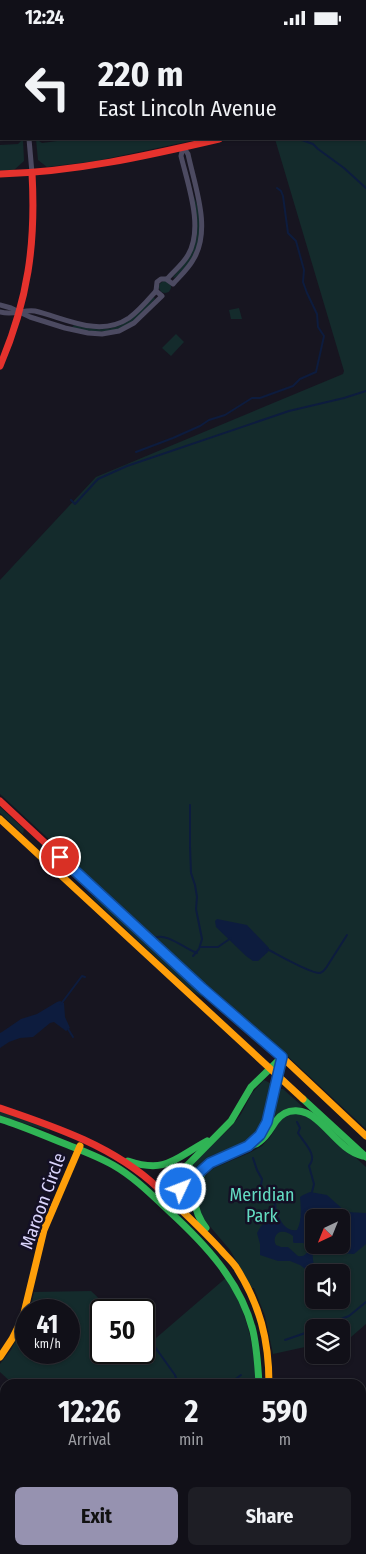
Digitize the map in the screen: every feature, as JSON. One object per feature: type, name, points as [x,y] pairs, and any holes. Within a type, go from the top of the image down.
[{"type":"main road","points":[[0,174],[32,173],[93,166],[214,140]]},
{"type":"main road","points":[[0,366],[13,335],[28,280],[34,236],[32,173]]},
{"type":"main road","points":[[0,801],[202,988],[282,1057],[366,1136]]},
{"type":"main road","points":[[0,819],[365,1157]]},
{"type":"main road","points":[[159,1201],[162,1191],[231,1121],[251,1087],[282,1057]]},
{"type":"main road","points":[[248,1146],[258,1138],[266,1124],[282,1057]]},
{"type":"main road","points":[[0,1108],[34,1119],[141,1165],[160,1166],[172,1163],[190,1150],[212,1139]]},
{"type":"main road","points":[[159,1201],[169,1198],[210,1163],[260,1142],[281,1115],[289,1111],[300,1110],[311,1115],[352,1153],[365,1157]]},
{"type":"main road","points":[[0,1119],[79,1149],[116,1167],[159,1201],[207,1247],[234,1283],[246,1308],[258,1358],[259,1379]]},
{"type":"main road","name":"Maroon Circle","points":[[0,1357],[11,1341],[23,1317],[44,1230],[83,1139]]},
{"type":"main road","points":[[118,1156],[162,1191],[236,1266]]},
{"type":"main road","points":[[210,1163],[196,1186],[193,1198],[194,1207],[201,1222],[221,1244],[236,1266],[250,1292],[262,1322],[268,1354],[269,1379]]},
{"type":"street","points":[[29,140],[32,173]]},
{"type":"street","points":[[0,312],[9,314],[32,311],[87,326],[105,327],[130,318],[156,291],[157,282],[167,279],[187,257],[193,244],[195,218],[181,156],[183,147]]},
{"type":"street","points":[[167,279],[173,283],[193,261],[199,248],[202,234],[200,209],[188,154],[183,147]]},
{"type":"street","points":[[0,305],[30,317],[83,332],[93,334],[109,333],[119,331],[135,322],[162,296],[156,291]]},
{"type":"green space","points":[[23,140],[24,161],[14,170],[0,170],[0,145],[18,144]]},
{"type":"green space","points":[[36,140],[42,143],[64,140],[195,140],[96,161],[47,167],[38,160]]},
{"type":"green space","points":[[275,140],[366,140],[366,1129],[0,794],[0,580],[96,477],[343,374],[344,371]]},
{"type":"green space","points":[[194,197],[200,219],[198,241],[190,262],[174,278],[193,249],[196,240],[197,221]]},
{"type":"green space","points":[[165,281],[171,287],[165,293],[159,287]]},
{"type":"green space","points":[[154,297],[155,299],[136,319],[119,328],[95,332],[72,327],[74,325],[100,329],[119,326],[135,315]]},
{"type":"green space","points":[[239,308],[242,319],[231,319],[229,310]]},
{"type":"green space","points":[[176,334],[184,342],[171,356],[162,348]]},
{"type":"green space","points":[[0,807],[24,829],[23,834],[0,813]]},
{"type":"green space","points":[[83,889],[119,917],[195,987],[203,998],[192,991]]},
{"type":"green space","points":[[264,1080],[272,1084],[264,1121],[259,1132],[242,1144],[207,1158],[177,1188],[174,1187],[173,1184],[231,1127],[241,1114],[252,1093]]},
{"type":"green space","points":[[281,1089],[303,1107],[273,1119],[276,1094]]},
{"type":"green space","points":[[0,1111],[49,1129],[49,1131],[0,1116]]},
{"type":"green space","name":"Meridian Park","points":[[295,1112],[311,1117],[366,1167],[366,1324],[350,1337],[350,1319],[305,1319],[305,1347],[273,1354],[265,1316],[254,1288],[252,1288],[230,1250],[201,1216],[198,1209],[197,1196],[199,1185],[214,1168],[262,1146],[271,1136],[280,1119]]},
{"type":"green space","points":[[227,1277],[240,1304],[248,1329],[256,1379],[8,1379],[0,1372],[0,1364],[15,1342],[15,1364],[80,1364],[80,1299],[32,1299],[34,1292],[91,1291],[99,1299],[90,1299],[90,1364],[155,1364],[155,1339]]},
{"type":"water","points":[[217,919],[247,925],[269,948],[268,952],[258,961],[253,961],[216,927],[215,921]]},
{"type":"water","points":[[60,1001],[64,1003],[65,1017],[70,1028],[66,1031],[54,1022],[50,1023],[33,1037],[20,1038],[0,1048],[0,1033],[21,1019],[37,1014]]},
{"type":"water","points":[[310,1192],[327,1195],[343,1209],[305,1209],[305,1244],[294,1243],[293,1236],[287,1232],[280,1232],[275,1237],[276,1245],[288,1247],[298,1256],[313,1254],[314,1264],[305,1264],[305,1269],[290,1261],[278,1261],[260,1255],[257,1233],[261,1226],[276,1216],[279,1217],[288,1229],[297,1230],[301,1209],[300,1197]]},
{"type":"water","points":[[350,1212],[366,1213],[366,1244],[354,1254],[350,1254]]},
{"type":"waterway","points":[[302,140],[313,144],[366,188]]},
{"type":"waterway","points":[[136,452],[173,438],[209,420],[225,415],[252,398],[260,398],[293,386],[300,379],[316,372],[324,336],[318,327],[317,314],[303,282],[304,270],[296,241],[288,233],[283,196],[277,188]]},
{"type":"waterway","points":[[71,500],[75,504],[98,479],[127,466],[289,411],[366,391]]},
{"type":"waterway","points":[[190,805],[191,873],[195,885],[196,909],[202,939],[199,949],[193,956]]},
{"type":"waterway","points":[[267,949],[302,967],[320,973],[323,972],[347,935]]},
{"type":"waterway","points":[[155,938],[165,937],[197,953]]},
{"type":"waterway","points":[[200,947],[218,947],[231,938]]},
{"type":"waterway","points":[[61,1004],[82,976],[85,977]]},
{"type":"waterway","points":[[68,1029],[73,1037]]},
{"type":"waterway","points":[[297,1122],[300,1128],[298,1133],[307,1145],[312,1158],[309,1166],[314,1184],[312,1192]]},
{"type":"waterway","points":[[253,1158],[262,1179],[261,1185],[266,1194],[275,1203],[276,1217]]},
{"type":"waterway","points":[[341,1319],[349,1316],[366,1302]]},
{"type":"waterway","points":[[285,1340],[305,1333]]},
{"type":"waterway","points":[[155,1347],[176,1379]]},
{"type":"waterway","points":[[236,1379],[241,1375]]},
{"type":"traffic: fast","points":[[161,1194],[231,1121],[251,1087],[282,1057]]},
{"type":"traffic: fast","points":[[166,1199],[210,1163],[248,1146],[258,1138],[268,1118],[282,1057]]},
{"type":"traffic: fast","points":[[303,1099],[366,1157]]},
{"type":"traffic: fast","points":[[248,1146],[257,1144],[262,1140],[280,1116],[296,1111],[312,1116],[349,1150],[363,1156]]},
{"type":"traffic: fast","points":[[0,1119],[113,1165],[142,1186],[196,1237],[220,1265],[240,1296],[253,1331],[259,1379]]},
{"type":"traffic: fast","points":[[128,1161],[141,1165],[162,1165],[207,1141]]},
{"type":"traffic: fast","points":[[203,1172],[196,1187],[195,1201],[198,1214],[206,1228]]},
{"type":"traffic: slow","points":[[0,819],[303,1099]]},
{"type":"traffic: slow","points":[[125,917],[282,1057],[366,1136]]},
{"type":"traffic: slow","points":[[0,1357],[23,1317],[44,1230],[80,1146]]},
{"type":"traffic: slow","points":[[158,1188],[198,1226],[236,1267],[251,1295],[262,1323],[269,1379]]},
{"type":"traffic: jam","points":[[0,174],[83,167],[214,140]]},
{"type":"traffic: jam","points":[[0,366],[10,342],[28,271],[33,224],[32,173]]},
{"type":"traffic: jam","points":[[0,801],[125,917]]},
{"type":"traffic: jam","points":[[0,1108],[63,1131],[104,1150],[123,1161],[158,1188]]},
{"type":"route","points":[[60,857],[202,988],[282,1057],[269,1115],[260,1135],[248,1146],[210,1163],[181,1189]]}]
